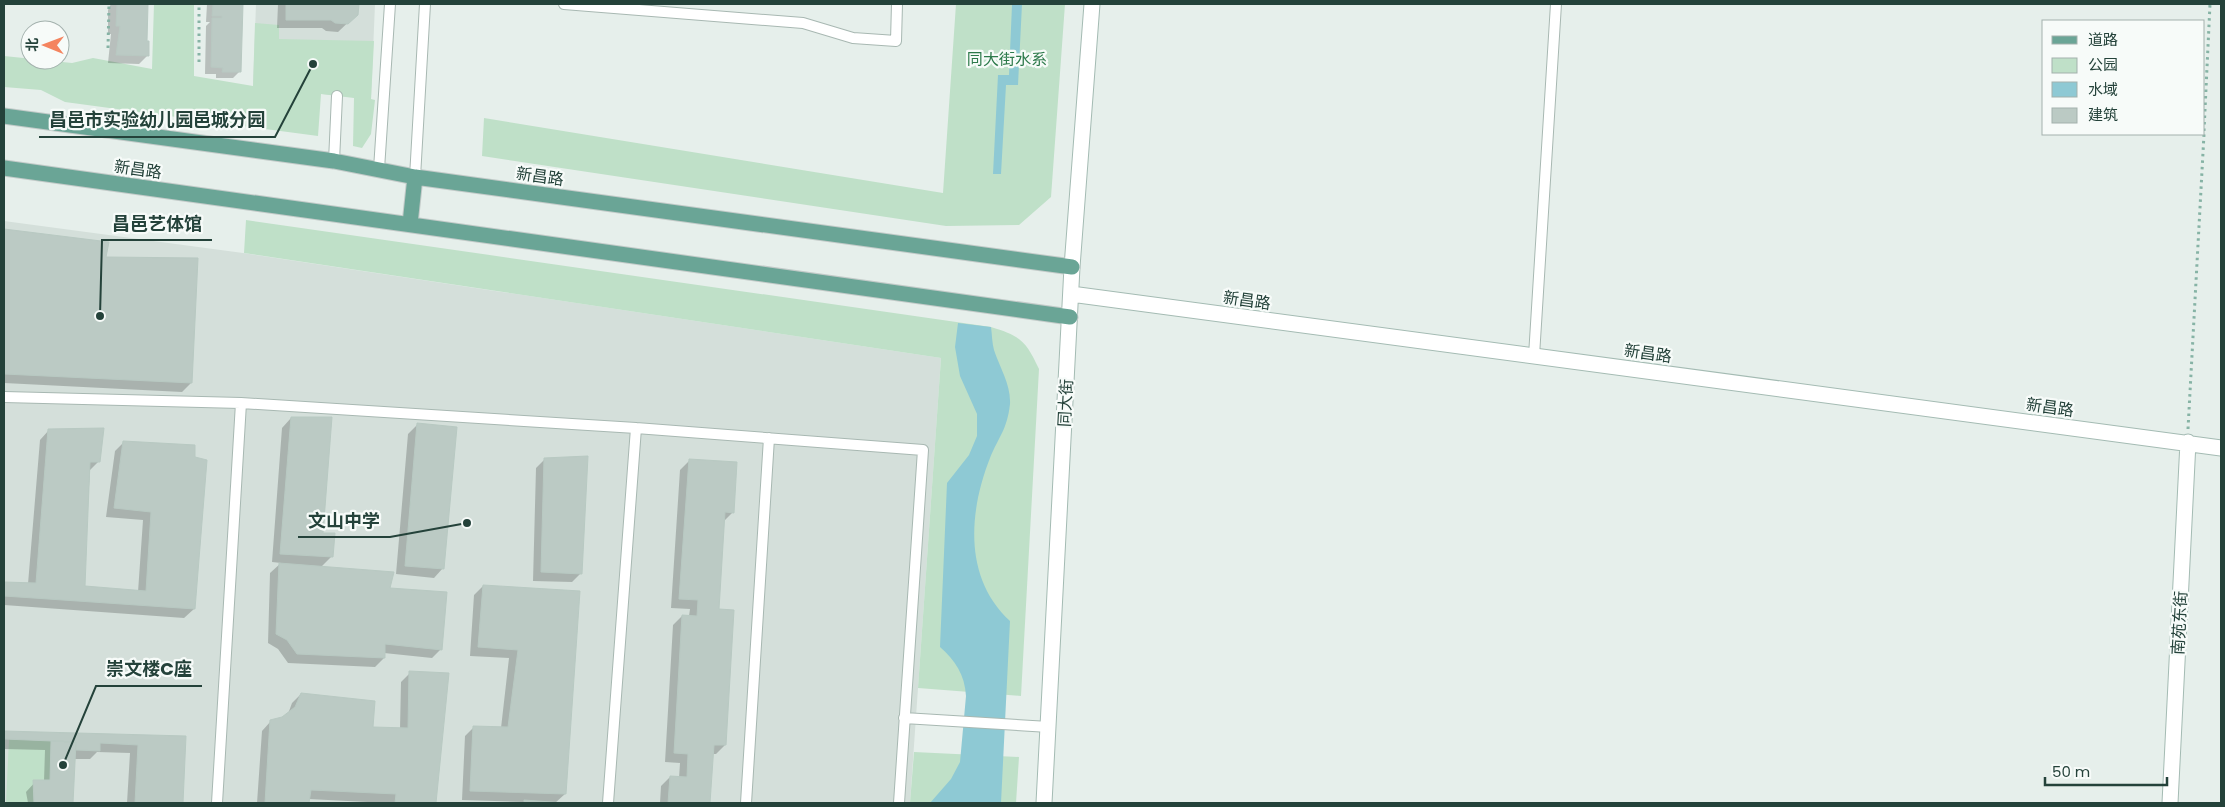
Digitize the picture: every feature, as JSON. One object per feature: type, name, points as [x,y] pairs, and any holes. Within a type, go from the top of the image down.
[{"type":"main road","name":"新昌路","points":[[4,116],[334,161],[415,177],[1072,267]]},
{"type":"main road","name":"新昌路","points":[[4,168],[1070,316]]},
{"type":"main road","points":[[410,224],[415,177]]},
{"type":"street","name":"同大街","points":[[1044,803],[1072,267],[1092,4]]},
{"type":"street","name":"新昌路","points":[[1071,294],[2188,442],[2221,448]]},
{"type":"street","name":"南苑东街","points":[[2170,803],[2188,442]]},
{"type":"lane","points":[[379,169],[390,4]]},
{"type":"lane","points":[[415,177],[425,4]]},
{"type":"lane","points":[[564,4],[803,23],[853,38],[896,40],[897,4]]},
{"type":"lane","points":[[1534,356],[1556,4]]},
{"type":"lane","points":[[334,161],[337,96]]},
{"type":"lane","points":[[4,396],[241,403],[636,428],[923,450],[899,803]]},
{"type":"lane","points":[[217,803],[241,403]]},
{"type":"lane","points":[[608,803],[636,428]]},
{"type":"lane","points":[[746,803],[769,438]]},
{"type":"lane","points":[[904,718],[1049,727]]},
{"type":"path","points":[[108,48],[109,4]]},
{"type":"path","points":[[199,4],[199,62]]},
{"type":"path","points":[[2205,111],[2210,4]]},
{"type":"path","points":[[2188,442],[2204,135]]},
{"type":"shaded area","points":[[256,4],[375,4],[371,99],[253,87]]},
{"type":"shaded area","points":[[4,221],[243,253],[941,358],[910,803],[4,803]]},
{"type":"green space","points":[[154,4],[194,4],[194,76],[253,86],[255,23],[279,25],[279,39],[374,41],[371,99],[375,100],[371,134],[362,148],[353,146],[354,98],[321,94],[318,136],[65,102],[41,90],[4,87],[4,56],[20,58],[20,70],[70,70],[70,63],[93,58],[152,69]]},
{"type":"green space","name":"同大街水系","points":[[956,4],[1065,4],[1051,197],[1019,225],[946,226],[482,156],[484,118],[943,193]]},
{"type":"green space","points":[[246,220],[991,327],[1016,337],[1026,346],[1039,369],[1021,696],[918,688],[941,358],[244,253]]},
{"type":"green space","points":[[9,739],[51,741],[50,780],[33,781],[34,803],[6,803]]},
{"type":"green space","points":[[914,752],[1019,757],[1016,803],[910,803]]},
{"type":"water","points":[[1002,4],[1022,4],[1018,85],[1006,85],[1001,174],[993,174],[998,75],[1009,75],[1012,5]]},
{"type":"water","points":[[958,323],[991,327],[994,350],[1007,383],[1010,397],[1007,420],[983,478],[978,500],[974,543],[977,565],[984,585],[995,604],[1010,621],[1001,803],[930,803],[951,779],[960,762],[966,696],[964,681],[958,669],[940,647],[947,483],[969,455],[977,436],[977,414],[960,376],[955,347]]},
{"type":"building","points":[[117,4],[148,4],[147,41],[149,41],[149,56],[116,55],[120,26],[116,26]]},
{"type":"building","points":[[213,4],[243,4],[241,72],[222,72],[223,68],[211,67],[212,18],[222,18],[222,16],[212,16]]},
{"type":"building","points":[[286,4],[359,4],[358,15],[348,24],[335,23],[331,20],[286,20]]},
{"type":"building","points":[[4,229],[109,242],[106,257],[198,258],[192,383],[4,374]]},
{"type":"building","points":[[291,417],[332,417],[323,533],[335,533],[333,557],[280,554]]},
{"type":"building","points":[[417,423],[457,427],[444,569],[405,566]]},
{"type":"building","points":[[104,428],[100,462],[90,462],[85,586],[146,591],[151,512],[114,508],[123,441],[195,445],[195,457],[207,460],[195,609],[4,596],[4,582],[36,583],[48,429]]},
{"type":"building","points":[[588,456],[582,574],[541,572],[544,458]]},
{"type":"building","points":[[689,459],[737,462],[734,513],[725,512],[719,609],[734,610],[726,745],[714,745],[710,803],[668,803],[670,776],[687,777],[688,754],[674,753],[682,615],[697,616],[698,600],[679,599]]},
{"type":"building","points":[[279,563],[394,572],[390,588],[447,592],[442,650],[385,644],[385,658],[297,654],[287,640],[276,634]]},
{"type":"building","points":[[483,585],[580,591],[566,794],[470,791],[473,726],[508,727],[518,650],[478,647]]},
{"type":"building","points":[[409,671],[449,673],[436,803],[395,803],[396,794],[311,790],[309,803],[265,803],[270,720],[282,717],[295,707],[301,693],[375,701],[373,727],[408,728]]},
{"type":"building","points":[[4,731],[186,736],[183,803],[135,803],[138,745],[100,743],[100,751],[76,750],[76,742],[4,739]]},
{"type":"building","points":[[51,741],[76,742],[73,803],[34,803],[33,780],[50,780]]},
{"type":"building","points":[[524,800],[565,803],[524,803]]},
{"type":"place","name":"昌邑市实验幼儿园邑城分园","points":[[313,64]]},
{"type":"place","name":"昌邑艺体馆","points":[[100,316]]},
{"type":"place","name":"文山中学","points":[[467,523]]},
{"type":"place","name":"崇文楼C座","points":[[63,765]]}]
